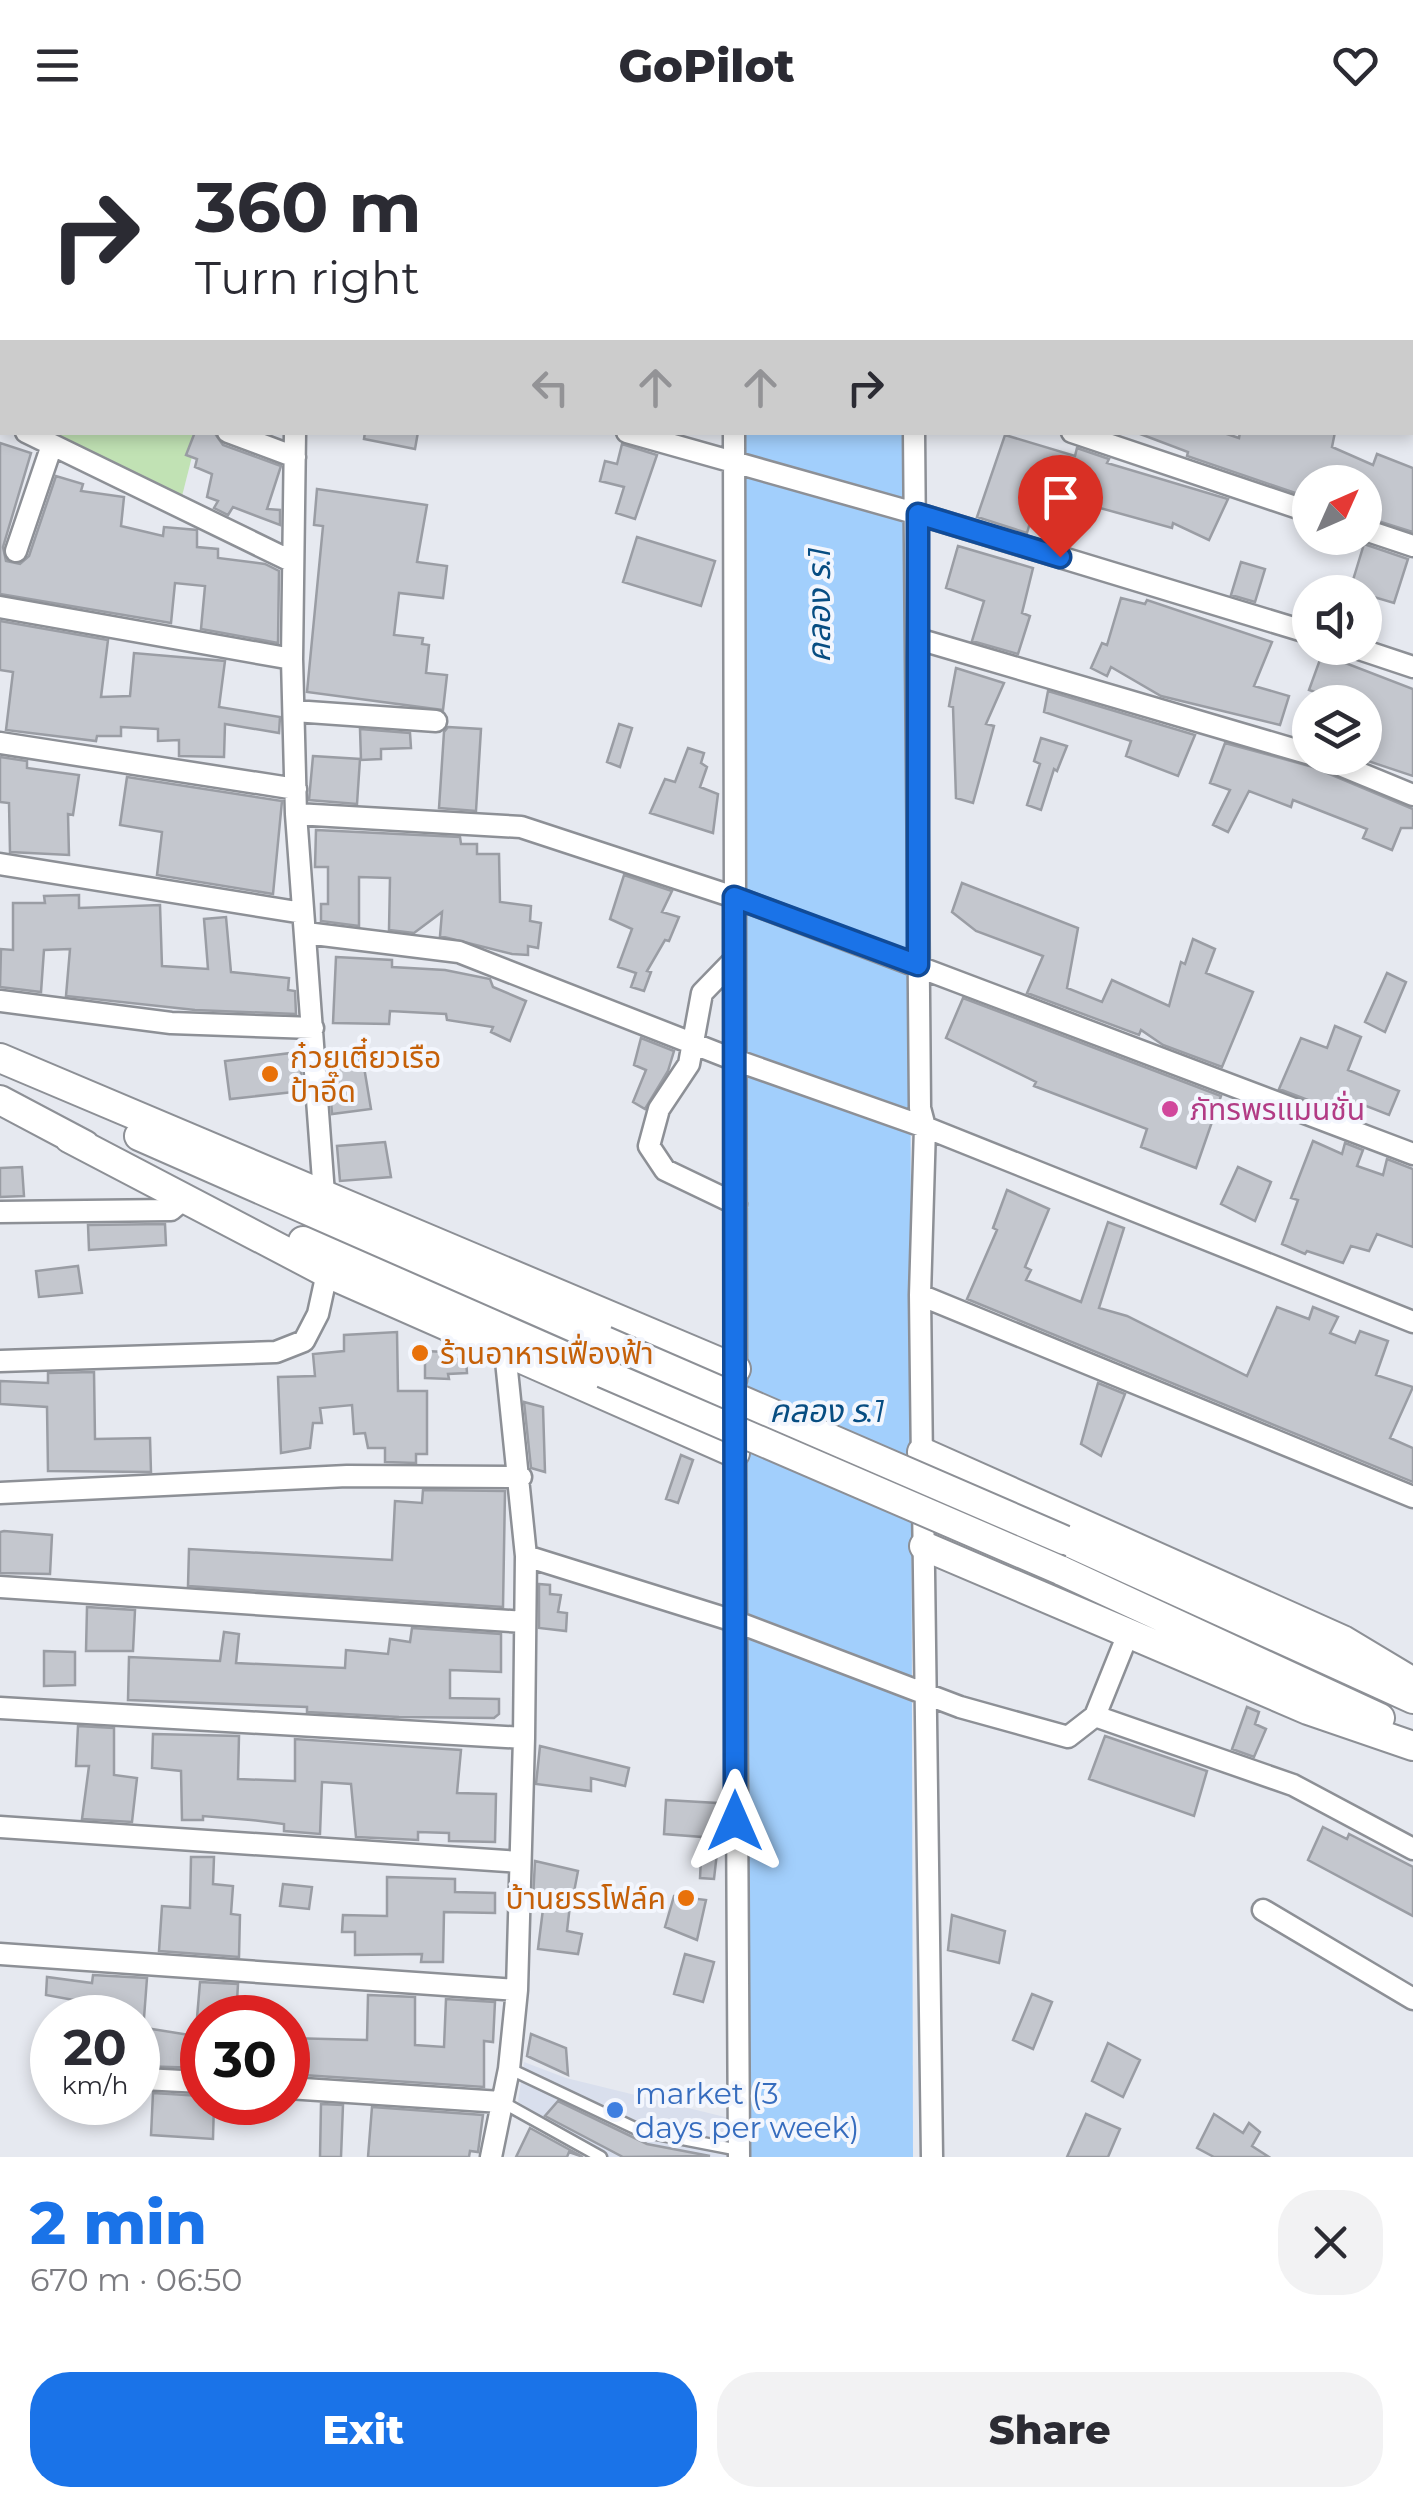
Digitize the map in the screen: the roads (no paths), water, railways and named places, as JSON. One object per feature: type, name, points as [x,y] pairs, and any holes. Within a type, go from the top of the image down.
[{"type":"main road","points":[[0,1061],[736,1369]]},
{"type":"main road","points":[[0,1061],[67,1105],[1064,1540],[1413,1699]]},
{"type":"main road","points":[[8,1109],[327,1272],[734,1453]]},
{"type":"main road","points":[[68,1138],[1060,1570],[1413,1734]]},
{"type":"main road","points":[[922,1452],[1343,1640],[1413,1682]]},
{"type":"main road","points":[[924,1546],[1308,1710],[1413,1746]]},
{"type":"street","points":[[32,435],[293,562]]},
{"type":"street","points":[[236,435],[295,457]]},
{"type":"street","points":[[295,435],[292,659],[296,814],[324,1194]]},
{"type":"street","points":[[636,435],[918,514],[1292,628]]},
{"type":"street","points":[[734,435],[742,901],[734,959],[739,2154]]},
{"type":"street","points":[[914,435],[918,639],[912,963],[920,1108],[925,1127],[920,1295],[932,2157]]},
{"type":"street","points":[[1081,435],[1292,506]]},
{"type":"street","points":[[16,551],[52,445]]},
{"type":"street","points":[[1382,536],[1413,546]]},
{"type":"street","points":[[0,607],[292,659]]},
{"type":"street","points":[[918,639],[1292,749]]},
{"type":"street","points":[[1382,656],[1413,666]]},
{"type":"street","points":[[294,711],[436,721]]},
{"type":"street","points":[[0,743],[296,788]]},
{"type":"street","points":[[1364,775],[1413,795]]},
{"type":"street","points":[[296,814],[521,828],[742,901],[912,963],[1413,1154]]},
{"type":"street","points":[[0,864],[459,952],[735,1060],[925,1127],[1413,1322]]},
{"type":"street","points":[[734,959],[702,993],[690,1064],[659,1109],[649,1146],[665,1170],[736,1204]]},
{"type":"street","points":[[0,1001],[171,1024],[313,1028]]},
{"type":"street","points":[[0,1212],[171,1210],[184,1198]]},
{"type":"street","points":[[0,1361],[276,1352],[304,1341],[318,1314],[327,1272]]},
{"type":"street","points":[[920,1295],[1413,1498]]},
{"type":"street","points":[[492,2157],[509,2069],[517,1990],[524,1738],[526,1556],[505,1351]]},
{"type":"street","points":[[0,1493],[347,1476],[521,1478]]},
{"type":"street","points":[[526,1556],[734,1621],[926,1694],[1068,1737],[1084,1729],[1095,1716],[1128,1634]]},
{"type":"street","points":[[0,1587],[525,1622]]},
{"type":"street","points":[[0,1708],[524,1738]]},
{"type":"street","points":[[1095,1716],[1293,1785],[1413,1849]]},
{"type":"street","points":[[0,1827],[520,1862]]},
{"type":"street","points":[[1263,1910],[1413,1999]]},
{"type":"street","points":[[0,1954],[517,1990]]},
{"type":"street","points":[[310,2089],[501,2102]]},
{"type":"lane","points":[[509,2069],[641,2131],[739,2154]]},
{"type":"lane","points":[[501,2102],[602,2157]]},
{"type":"water","name":"คลอง ร.1","points":[[740,435],[909,435],[913,2157],[739,2157]]},
{"type":"place","name":"ก๋วยเตี๋ยวเรือ ป้าอี๊ด","points":[[270,1074]]},
{"type":"place","name":"ภัทรพรแมนชั่น","points":[[1170,1109]]},
{"type":"place","name":"ร้านอาหารเฟื่องฟ้า","points":[[420,1353]]},
{"type":"place","name":"บ้านยรรโฟล์ค","points":[[686,1898]]},
{"type":"place","name":"market (3 days per week)","points":[[615,2110]]}]
